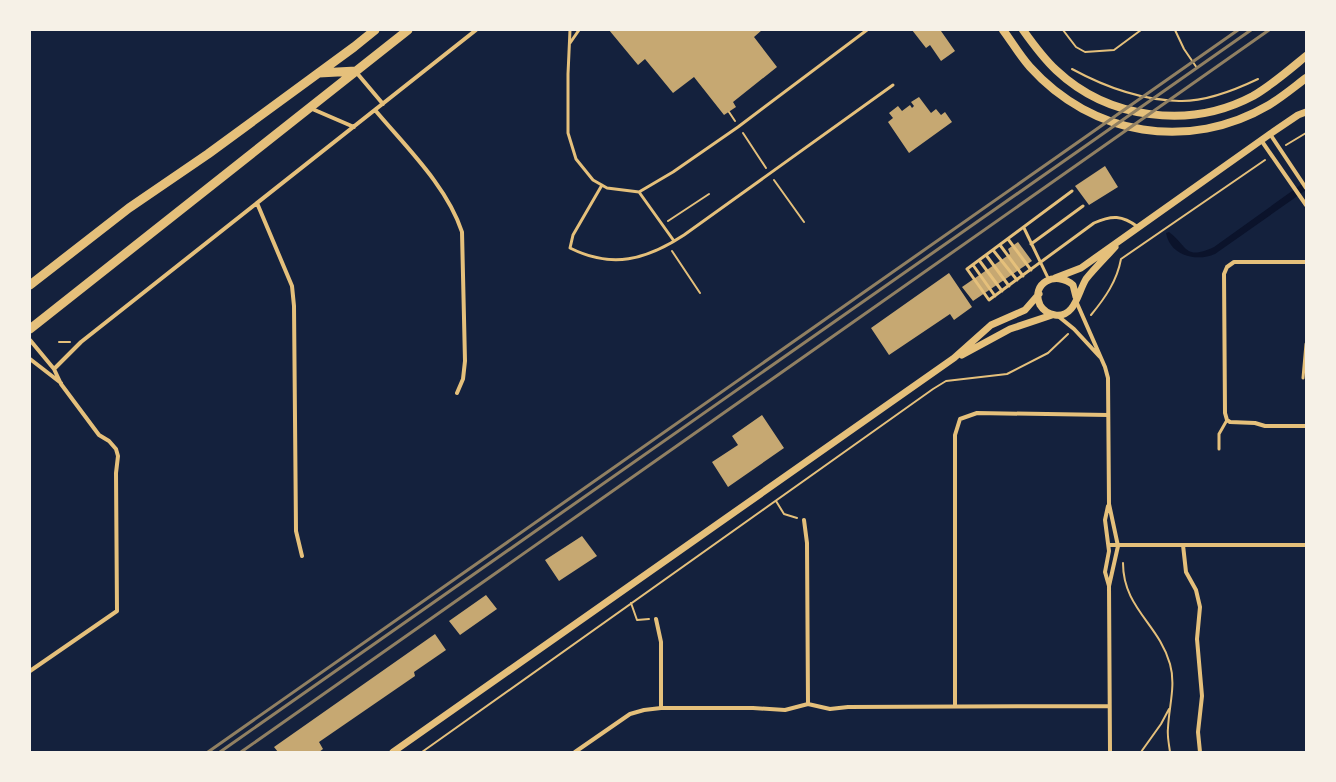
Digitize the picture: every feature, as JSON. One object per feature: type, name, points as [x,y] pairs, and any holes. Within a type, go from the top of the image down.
[{"type":"highway","points":[[32,282],[128,208],[208,154],[375,30]]},
{"type":"highway","points":[[30,329],[408,30]]},
{"type":"highway","points":[[319,73],[356,71]]},
{"type":"main road","points":[[1003,30],[1024,59],[1048,84],[1068,101],[1105,120],[1143,130],[1166,132],[1211,128],[1269,105],[1306,78]]},
{"type":"main road","points":[[1023,30],[1037,50],[1056,71],[1071,83],[1106,103],[1142,114],[1167,116],[1194,114],[1216,110],[1252,96],[1280,78],[1306,56]]},
{"type":"street","points":[[54,369],[81,342],[476,30]]},
{"type":"street","points":[[356,71],[383,104]]},
{"type":"street","points":[[310,108],[354,127]]},
{"type":"street","points":[[376,110],[442,191],[456,213],[462,232],[465,361],[463,379],[457,393]]},
{"type":"street","points":[[1102,361],[1074,329],[1055,315],[1047,312],[1040,304],[1040,288],[1052,279],[1081,268],[1261,140],[1298,115],[1306,112]]},
{"type":"street","points":[[1270,134],[1306,188]]},
{"type":"street","points":[[1261,140],[1306,205]]},
{"type":"street","points":[[257,203],[292,286],[294,299],[296,532],[302,556]]},
{"type":"street","points":[[954,358],[1010,329],[1068,312],[1086,279],[1124,236]]},
{"type":"street","points":[[1306,262],[1238,262],[1230,264],[1225,270],[1225,413],[1227,420],[1230,422],[1255,423],[1265,426],[1306,426]]},
{"type":"street","points":[[1052,279],[1062,278],[1072,285],[1076,299],[1108,378],[1109,504],[1118,546],[1109,586]]},
{"type":"street","points":[[393,752],[954,358],[991,325],[1025,310],[1039,294]]},
{"type":"street","points":[[30,340],[54,369],[61,384],[99,435],[109,441],[116,449],[118,456],[116,473],[117,611],[30,671]]},
{"type":"street","points":[[30,359],[61,384]]},
{"type":"street","points":[[956,707],[955,435],[960,419],[977,413],[1108,415]]},
{"type":"street","points":[[1109,504],[1105,520],[1109,545],[1105,566],[1109,586],[1110,752]]},
{"type":"street","points":[[804,520],[807,543],[808,704]]},
{"type":"street","points":[[1109,545],[1306,545]]},
{"type":"street","points":[[1183,545],[1186,572],[1196,590],[1200,607],[1197,639],[1202,696],[1198,732],[1200,752]]},
{"type":"street","points":[[656,619],[660,642],[661,708]]},
{"type":"street","points":[[575,752],[630,714],[644,710],[661,708],[753,708],[785,710],[808,704],[830,709],[848,707],[1109,706]]},
{"type":"lane","points":[[570,30],[568,133],[576,159],[593,180],[607,188],[640,192],[713,145],[867,30]]},
{"type":"lane","points":[[569,44],[579,30]]},
{"type":"lane","points":[[602,185],[573,235],[570,248],[583,254],[602,259],[622,260],[651,254],[674,241],[893,85]]},
{"type":"lane","points":[[1072,191],[967,269],[989,300],[1094,223],[1104,218],[1127,219],[1138,227]]},
{"type":"lane","points":[[640,192],[674,241]]},
{"type":"lane","points":[[1031,244],[1083,206]]},
{"type":"lane","points":[[1024,228],[1041,263],[1052,279]]},
{"type":"lane","points":[[1008,240],[1031,270]]},
{"type":"lane","points":[[1000,245],[1023,276]]},
{"type":"lane","points":[[994,250],[1017,280]]},
{"type":"lane","points":[[986,255],[1009,286]]},
{"type":"lane","points":[[980,260],[1002,291]]},
{"type":"lane","points":[[973,265],[995,296]]},
{"type":"lane","points":[[1303,378],[1306,344]]},
{"type":"lane","points":[[1219,449],[1219,434],[1227,420]]},
{"type":"path","points":[[1063,30],[1076,47],[1085,52],[1114,50],[1141,30]]},
{"type":"path","points":[[1175,30],[1184,49],[1197,68]]},
{"type":"path","points":[[1069,67],[1088,78],[1124,92],[1180,101],[1207,98],[1239,88],[1264,77]]},
{"type":"path","points":[[1280,149],[1306,133]]},
{"type":"path","points":[[1085,321],[1102,302],[1114,283],[1121,259],[1271,155]]},
{"type":"path","points":[[422,752],[946,381],[1007,374],[1048,353],[1074,329]]},
{"type":"path","points":[[776,501],[784,514],[804,520]]},
{"type":"path","points":[[1124,546],[1124,577],[1132,600],[1165,647],[1171,666],[1174,686],[1169,708],[1168,730],[1170,752]]},
{"type":"path","points":[[631,603],[637,620],[656,619]]},
{"type":"path","points":[[1141,752],[1161,724],[1169,708]]},
{"type":"water","points":[[1306,181],[1306,190],[1215,254],[1200,257],[1185,255],[1173,247],[1169,241],[1166,233],[1169,232],[1187,250],[1192,252],[1197,253],[1214,247]]},
{"type":"building","points":[[609,30],[762,30],[754,37],[777,67],[733,102],[736,107],[724,115],[694,77],[673,93],[645,59],[638,65]]},
{"type":"building","points":[[912,30],[942,30],[941,31],[955,51],[941,61],[930,45],[926,48]]},
{"type":"building","points":[[919,97],[931,113],[936,109],[941,115],[945,112],[952,122],[909,153],[888,122],[893,118],[889,113],[898,106],[902,111],[910,105],[912,108],[914,106],[911,102]]},
{"type":"building","points":[[1105,166],[1118,187],[1089,205],[1075,186]]},
{"type":"building","points":[[1018,242],[1032,261],[973,301],[962,287],[1010,254],[1008,249]]},
{"type":"building","points":[[949,273],[972,307],[954,320],[950,314],[889,355],[871,328]]},
{"type":"building","points":[[762,415],[784,448],[728,487],[712,462],[738,445],[732,436]]},
{"type":"building","points":[[582,536],[597,556],[559,581],[545,560]]},
{"type":"building","points":[[486,595],[497,609],[460,635],[449,621]]},
{"type":"building","points":[[435,634],[446,650],[414,672],[415,676],[319,742],[323,749],[319,752],[278,752],[274,747]]},
{"type":"railway","points":[[208,752],[1238,30]]},
{"type":"railway","points":[[220,752],[1251,30]]},
{"type":"railway","points":[[241,752],[1269,30]]}]
